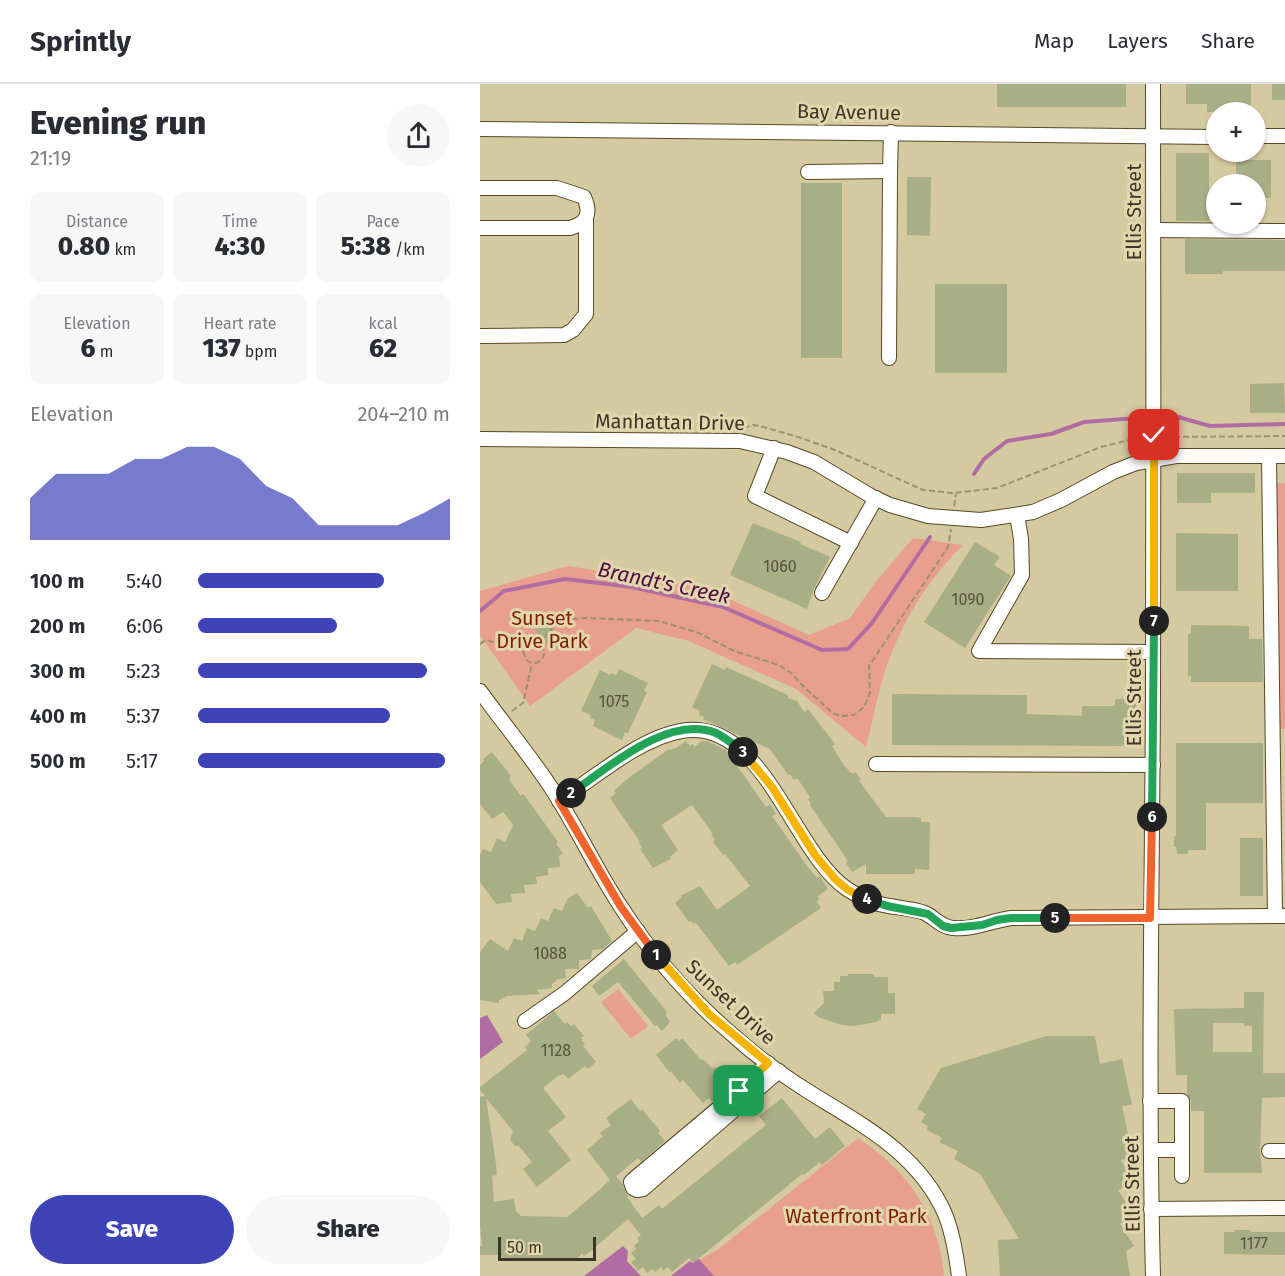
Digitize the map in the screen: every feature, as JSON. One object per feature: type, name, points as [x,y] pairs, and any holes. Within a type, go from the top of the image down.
[{"type":"street","name":"Ellis Street","points":[[1153,84],[1154,652],[1150,1101],[1154,1276]]},
{"type":"street","name":"Bay Avenue","points":[[480,129],[1206,137]]},
{"type":"street","points":[[889,358],[891,132]]},
{"type":"street","points":[[1266,136],[1285,136]]},
{"type":"street","points":[[808,172],[890,171]]},
{"type":"street","points":[[480,188],[557,188],[584,197],[589,208],[586,219],[586,314],[573,330],[564,335],[480,336]]},
{"type":"street","points":[[480,228],[570,228],[581,225],[586,219]]},
{"type":"street","points":[[1153,230],[1285,231]]},
{"type":"street","name":"Manhattan Drive","points":[[480,439],[740,441],[774,448],[814,462],[876,498],[917,513],[944,518],[981,520],[1033,512],[1123,467],[1154,459],[1176,456],[1285,456]]},
{"type":"street","points":[[774,448],[755,496],[851,543]]},
{"type":"street","points":[[559,801],[636,749],[663,735],[682,730],[699,729],[717,733],[747,755],[772,787],[815,855],[836,880],[848,890],[887,906],[928,914],[943,926],[960,928],[1011,918],[1280,916],[1269,456]]},
{"type":"street","points":[[822,593],[876,498]]},
{"type":"street","points":[[1017,515],[1021,539],[1022,575],[978,651],[1154,652]]},
{"type":"street","name":"Sunset Drive","points":[[480,691],[559,801],[638,931],[679,983],[709,1014],[773,1067],[879,1134],[922,1175],[944,1212],[953,1240],[959,1276]]},
{"type":"street","points":[[876,764],[1153,765]]},
{"type":"street","points":[[525,1021],[564,993],[638,931]]},
{"type":"street","points":[[735,1102],[634,1179],[631,1182],[633,1188],[637,1191],[643,1189],[773,1067]]},
{"type":"street","points":[[1150,1101],[1182,1101],[1182,1176]]},
{"type":"street","points":[[1151,1150],[1182,1150]]},
{"type":"street","points":[[1269,1151],[1285,1151]]},
{"type":"street","points":[[1151,1209],[1285,1208]]},
{"type":"path","points":[[737,430],[753,425],[779,431],[835,450],[923,490],[953,493],[997,488],[1101,447],[1138,437]]},
{"type":"path","points":[[1173,437],[1285,436]]},
{"type":"path","points":[[538,644],[560,620],[585,618],[659,621],[699,633],[734,651],[779,665],[791,673],[834,714],[854,715],[864,707],[870,693],[869,666],[948,547],[951,534]]},
{"type":"path","points":[[480,644],[486,640],[524,652]]},
{"type":"path","points":[[529,644],[538,644],[543,649],[544,656],[540,662],[532,663],[525,658],[524,652],[529,644]]},
{"type":"path","points":[[501,720],[523,703],[532,663]]},
{"type":"green space","points":[[1276,483],[1285,483],[1285,729],[1276,729]]},
{"type":"green space","name":"Sunset Drive Park","points":[[913,538],[963,545],[935,577],[902,630],[886,668],[866,747],[796,689],[689,641],[636,628],[530,706],[480,635],[480,591],[568,566],[705,588],[809,635],[850,618],[874,584]]},
{"type":"green space","points":[[618,989],[648,1026],[631,1039],[601,1002]]},
{"type":"green space","name":"Waterfront Park","points":[[858,1138],[892,1165],[918,1196],[935,1233],[944,1276],[671,1276],[690,1261],[693,1263],[716,1251]]},
{"type":"shaded area","points":[[487,1015],[503,1042],[480,1059],[480,1018]]},
{"type":"shaded area","points":[[623,1246],[628,1251],[627,1261],[641,1276],[584,1276]]},
{"type":"shaded area","points":[[699,1259],[714,1276],[671,1276],[690,1261],[692,1263]]},
{"type":"building","points":[[997,84],[1126,84],[1126,107],[997,107]]},
{"type":"building","points":[[1186,84],[1251,84],[1251,102],[1186,104]]},
{"type":"building","points":[[1272,84],[1285,84],[1285,100],[1272,100]]},
{"type":"building","points":[[1176,153],[1206,153],[1209,174],[1206,174],[1206,221],[1176,221]]},
{"type":"building","points":[[1271,160],[1271,198],[1266,198],[1266,174],[1236,174],[1236,162]]},
{"type":"building","points":[[907,177],[931,177],[930,236],[907,235]]},
{"type":"building","points":[[801,183],[842,183],[842,358],[801,358]]},
{"type":"building","points":[[1185,239],[1285,240],[1285,271],[1223,271],[1223,274],[1185,274]]},
{"type":"building","points":[[935,284],[1007,284],[1007,373],[935,373]]},
{"type":"building","points":[[1284,383],[1285,413],[1250,413],[1250,384]]},
{"type":"building","points":[[1177,473],[1255,473],[1255,493],[1211,493],[1211,503],[1177,503]]},
{"type":"building","points":[[753,523],[801,542],[800,544],[830,557],[807,609],[730,575]]},
{"type":"building","points":[[1176,533],[1238,534],[1238,591],[1176,591]]},
{"type":"building","points":[[975,542],[1000,557],[994,565],[1011,576],[965,648],[924,622]]},
{"type":"building","points":[[546,622],[563,644],[552,652],[535,630]]},
{"type":"building","points":[[1191,625],[1249,626],[1249,639],[1262,639],[1263,682],[1191,682],[1191,676],[1188,676],[1188,634],[1191,634]]},
{"type":"building","points":[[712,664],[725,670],[726,667],[788,695],[788,698],[797,701],[804,712],[808,709],[835,744],[832,746],[843,764],[852,774],[856,772],[861,780],[859,781],[886,817],[915,817],[921,818],[921,822],[930,822],[929,870],[915,869],[915,874],[866,874],[866,864],[852,872],[846,863],[848,861],[810,805],[808,799],[810,797],[797,778],[794,780],[790,774],[788,775],[770,749],[703,719],[704,717],[699,715],[700,711],[692,707]]},
{"type":"building","points":[[619,669],[648,683],[644,691],[647,692],[628,733],[625,732],[622,740],[593,726],[595,720],[590,718],[591,715],[581,711],[600,670],[616,675]]},
{"type":"building","points":[[892,694],[1027,695],[1027,714],[1082,716],[1082,706],[1115,706],[1115,699],[1136,699],[1136,717],[1132,717],[1131,746],[892,745]]},
{"type":"building","points":[[686,741],[694,747],[702,741],[707,741],[726,750],[766,807],[770,804],[776,814],[772,816],[807,866],[817,878],[820,876],[828,889],[818,896],[817,902],[821,908],[737,965],[735,962],[729,966],[696,923],[689,922],[675,903],[682,897],[680,896],[700,886],[717,910],[750,886],[713,842],[715,839],[711,835],[713,834],[692,805],[661,825],[678,850],[670,857],[671,859],[653,868],[640,849],[642,848],[640,842],[610,798],[627,779],[669,749],[676,748]]},
{"type":"building","points":[[1176,743],[1263,743],[1263,803],[1206,803],[1206,850],[1188,850],[1188,854],[1177,854],[1176,847],[1174,847]]},
{"type":"building","points":[[492,752],[511,776],[509,780],[521,796],[523,794],[525,796],[558,842],[556,844],[563,853],[559,856],[560,867],[548,868],[548,875],[536,877],[537,884],[524,885],[525,893],[511,894],[512,902],[496,904],[480,882],[480,855],[483,849],[491,852],[497,838],[505,842],[513,825],[503,812],[492,819],[480,804],[480,765],[483,759]]},
{"type":"building","points":[[1240,838],[1263,838],[1263,896],[1240,896]]},
{"type":"building","points":[[577,893],[588,908],[591,906],[612,941],[603,949],[592,950],[591,959],[579,960],[579,969],[565,969],[566,978],[558,979],[552,984],[552,988],[537,990],[540,994],[507,996],[499,1000],[499,1003],[480,1000],[480,952],[490,939],[508,951],[514,938],[522,941],[527,928],[535,931],[541,918],[548,921],[554,908],[562,911],[568,898]]},
{"type":"building","points":[[624,959],[667,1012],[666,1016],[670,1022],[662,1031],[657,1025],[655,1026],[618,982],[599,996],[592,986]]},
{"type":"building","points":[[848,974],[874,974],[874,977],[888,977],[888,993],[895,993],[895,1014],[881,1014],[881,1019],[876,1022],[854,1026],[842,1025],[818,1017],[814,1013],[824,1003],[823,991],[834,991],[834,982],[840,982],[840,976],[848,976]]},
{"type":"building","points":[[1244,992],[1264,992],[1263,1073],[1285,1073],[1285,1097],[1262,1098],[1260,1150],[1262,1173],[1204,1173],[1204,1111],[1191,1111],[1191,1100],[1187,1094],[1187,1075],[1176,1075],[1174,1009],[1244,1008]],"holes":[[[1213,1023],[1244,1023],[1244,1026],[1252,1026],[1252,1052],[1213,1052]]]},
{"type":"building","points":[[554,1011],[565,1024],[567,1022],[571,1026],[574,1024],[584,1036],[581,1038],[585,1044],[583,1046],[596,1062],[588,1069],[585,1066],[568,1079],[564,1074],[558,1076],[543,1088],[566,1117],[548,1131],[571,1160],[537,1187],[523,1169],[532,1162],[519,1146],[515,1146],[510,1140],[513,1131],[486,1098],[497,1175],[492,1176],[494,1202],[514,1199],[516,1211],[521,1216],[567,1217],[610,1180],[587,1150],[603,1136],[600,1133],[611,1125],[606,1118],[631,1099],[660,1131],[658,1133],[665,1141],[641,1162],[638,1158],[616,1176],[642,1218],[659,1205],[662,1209],[766,1125],[759,1116],[782,1098],[815,1139],[830,1127],[845,1146],[822,1165],[820,1162],[804,1175],[802,1174],[693,1263],[689,1258],[672,1272],[668,1267],[663,1271],[661,1267],[655,1272],[652,1269],[647,1273],[643,1267],[638,1271],[631,1262],[636,1259],[631,1253],[636,1249],[634,1246],[641,1235],[628,1219],[592,1250],[584,1256],[582,1253],[577,1259],[508,1258],[498,1257],[498,1255],[480,1255],[480,1246],[482,1246],[480,1097],[485,1096],[480,1087],[527,1050],[525,1047],[531,1041],[526,1035]]},
{"type":"building","points":[[1046,1036],[1095,1036],[1100,1064],[1122,1059],[1132,1105],[1122,1106],[1133,1157],[1121,1160],[1133,1182],[1118,1190],[1134,1215],[1120,1224],[1134,1246],[1126,1251],[1130,1276],[1000,1276],[998,1240],[1019,1239],[980,1174],[954,1159],[958,1151],[939,1142],[942,1138],[927,1130],[928,1126],[921,1122],[926,1114],[917,1109],[941,1068]]},
{"type":"building","points":[[676,1038],[679,1041],[682,1038],[701,1060],[703,1059],[713,1069],[715,1067],[732,1086],[712,1102],[709,1098],[703,1103],[683,1080],[680,1083],[671,1071],[670,1073],[656,1055]]},
{"type":"building","points":[[1235,1230],[1285,1232],[1285,1255],[1224,1254],[1224,1232],[1235,1232]]},
{"type":"waterway","name":"Brandt's Creek","points":[[1178,417],[1210,426],[1285,424]]},
{"type":"waterway","name":"Brandt's Creek","points":[[974,474],[984,459],[1007,441],[1051,434],[1084,422],[1137,418]]},
{"type":"waterway","name":"Brandt's Creek","points":[[480,611],[504,591],[565,579],[632,587],[723,607],[822,650],[848,649],[872,623],[930,537]]},
{"type":"route","points":[[739,1091],[768,1063],[748,1049],[709,1014],[679,983],[654,952],[621,907],[559,801],[636,749],[663,735],[682,730],[699,729],[717,733],[747,755],[772,787],[815,855],[836,880],[848,890],[867,899],[887,906],[928,914],[943,926],[951,928],[982,925],[1011,918],[1150,918],[1154,435]]}]
